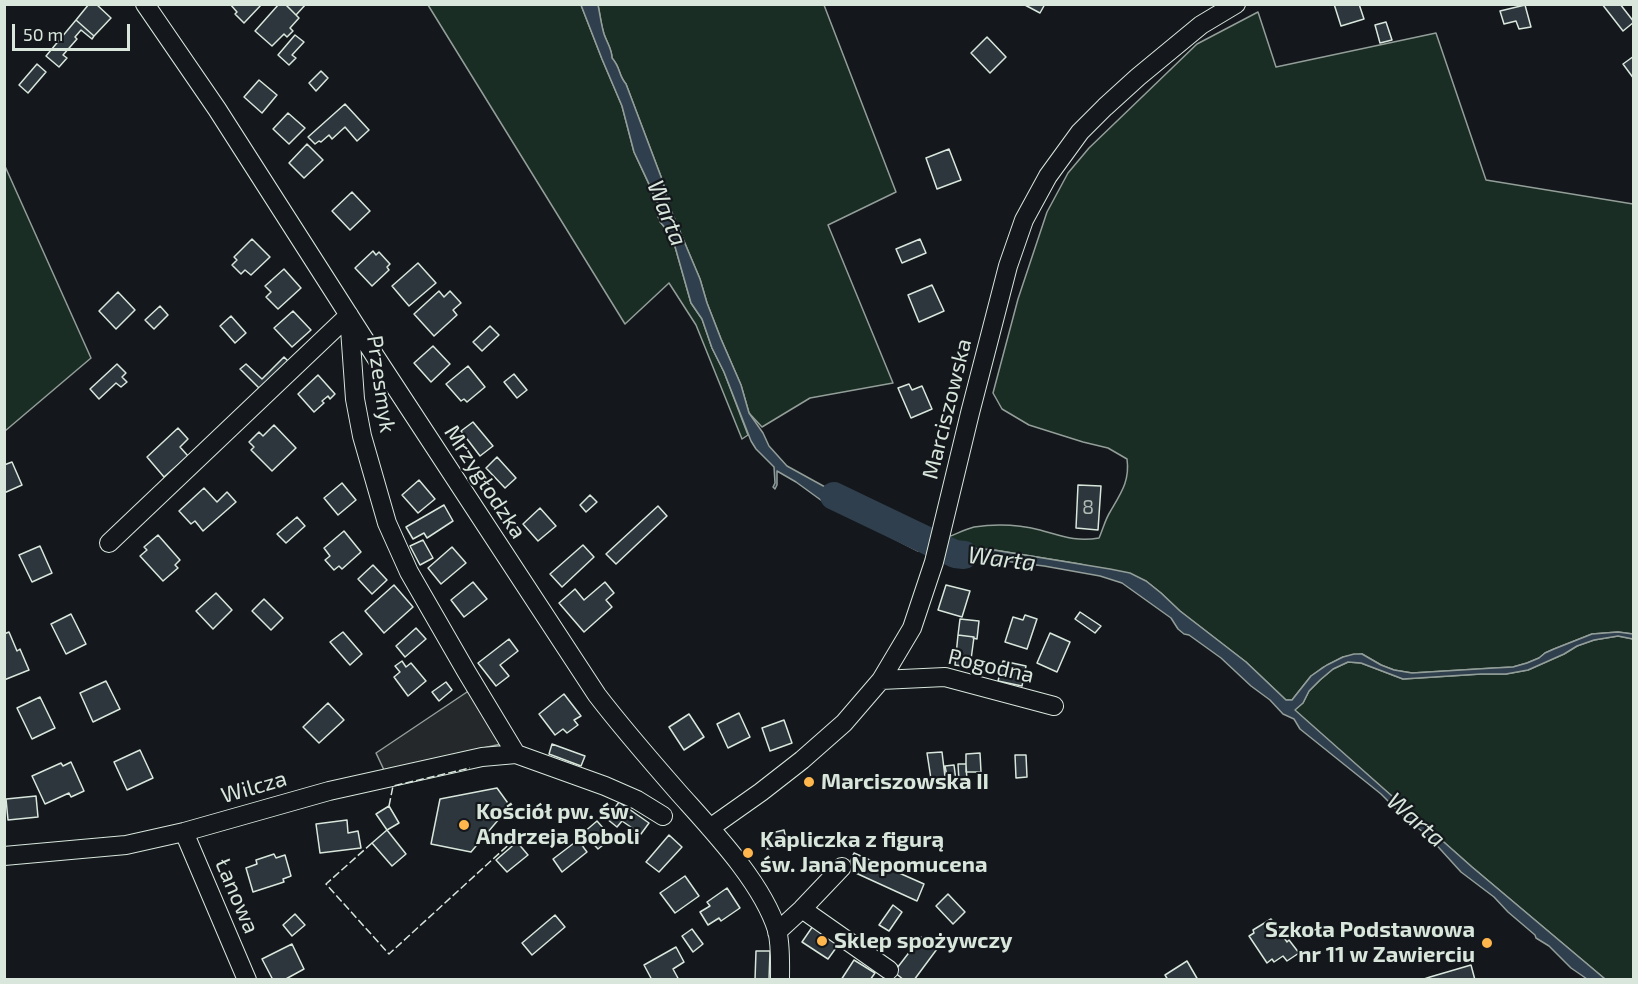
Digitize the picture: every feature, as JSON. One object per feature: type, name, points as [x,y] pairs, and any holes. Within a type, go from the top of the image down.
[{"type":"street","name":"Mrzygłodzka","points":[[145,4],[217,109],[597,695],[632,739],[710,828],[760,893],[777,932],[780,949],[780,980]]},
{"type":"street","name":"Marciszowska","points":[[710,828],[802,760],[844,723],[881,680],[912,628],[934,562],[1008,266],[1024,220],[1048,176],[1080,132],[1105,107],[1201,25],[1236,4]]},
{"type":"street","name":"Przesmyk","points":[[109,543],[349,315]]},
{"type":"street","name":"Przesmyk","points":[[349,315],[355,399],[362,436],[387,523],[409,572],[516,754]]},
{"type":"street","name":"Pogodna","points":[[881,680],[945,677],[1054,706]]},
{"type":"street","points":[[516,754],[605,786],[637,800],[663,816]]},
{"type":"street","name":"Wilcza","points":[[4,856],[126,845],[184,832],[329,791],[471,759],[516,754]]},
{"type":"street","name":"Łanowa","points":[[184,832],[247,980]]},
{"type":"street","points":[[777,932],[842,867]]},
{"type":"street","points":[[802,909],[889,970]]},
{"type":"green space","points":[[428,5],[581,5],[622,106],[634,152],[658,204],[658,217],[674,243],[691,303],[702,319],[748,435],[742,439],[696,325],[669,283],[625,324]]},
{"type":"green space","points":[[598,5],[824,5],[896,192],[828,225],[893,383],[810,398],[762,427],[749,413],[741,385],[707,303],[700,279],[667,201],[663,182],[626,84],[612,58]]},
{"type":"green space","points":[[1258,12],[1276,67],[1436,33],[1486,180],[1633,204],[1633,634],[1618,632],[1592,634],[1513,667],[1412,673],[1394,670],[1362,654],[1343,657],[1311,676],[1292,700],[1286,700],[1246,662],[1180,611],[1146,581],[1080,564],[994,550],[950,546],[948,537],[974,527],[990,526],[1024,527],[1076,539],[1099,538],[1124,487],[1128,467],[1127,459],[1108,448],[1029,425],[1002,409],[993,393],[1018,299],[1047,212],[1068,173],[1089,148],[1197,44]]},
{"type":"green space","points":[[4,164],[91,358],[5,431],[4,431]]},
{"type":"green space","points":[[1618,636],[1633,639],[1633,979],[1605,979],[1472,867],[1294,710],[1303,703],[1309,691],[1320,680],[1333,669],[1348,662],[1361,663],[1403,679],[1506,674],[1528,670],[1594,640]]},
{"type":"shaded area","points":[[470,690],[501,744],[384,770],[376,753]]},
{"type":"water","points":[[581,5],[598,5],[612,58],[626,84],[663,182],[667,201],[741,385],[749,413],[769,446],[787,466],[856,504],[874,506],[864,524],[829,506],[777,471],[777,485],[775,489],[773,487],[774,467],[751,441],[702,319],[691,303],[674,243],[660,222],[658,203],[634,152],[622,106]]},
{"type":"water","points":[[888,513],[923,528],[918,551],[879,531]]},
{"type":"water","points":[[950,546],[994,550],[1130,573],[1146,581],[1180,611],[1246,662],[1286,700],[1292,700],[1311,676],[1327,665],[1354,654],[1362,654],[1394,670],[1412,673],[1513,667],[1592,634],[1618,632],[1633,634],[1633,639],[1618,636],[1594,640],[1528,670],[1506,674],[1403,679],[1361,663],[1348,662],[1333,669],[1320,680],[1295,710],[1472,867],[1605,979],[1587,979],[1571,968],[1494,897],[1461,872],[1431,839],[1381,794],[1300,729],[1294,719],[1283,714],[1221,658],[1189,635],[1184,634],[1171,618],[1122,583],[1100,576],[1044,566],[948,554]]},
{"type":"building","points":[[89,4],[96,4],[111,18],[94,36],[76,20]]},
{"type":"building","points":[[230,4],[262,4],[244,23],[235,14],[237,12]]},
{"type":"building","points":[[279,4],[285,4],[299,18],[290,28],[293,31],[287,37],[284,34],[272,46],[255,31]]},
{"type":"building","points":[[285,4],[306,4],[296,15]]},
{"type":"building","points":[[1023,4],[1045,4],[1040,13]]},
{"type":"building","points":[[1334,4],[1359,4],[1364,19],[1341,26]]},
{"type":"building","points":[[1602,4],[1620,4],[1634,22],[1623,31]]},
{"type":"building","points":[[1525,5],[1531,27],[1519,29],[1516,21],[1504,24],[1500,11]]},
{"type":"building","points":[[76,20],[94,36],[92,39],[81,30],[75,37],[77,39],[63,55],[67,58],[59,67],[46,56]]},
{"type":"building","points":[[1386,22],[1392,40],[1380,43],[1375,25]]},
{"type":"building","points":[[295,35],[304,42],[292,55],[296,58],[289,65],[278,55]]},
{"type":"building","points":[[987,37],[1006,57],[990,73],[971,53]]},
{"type":"building","points":[[1634,56],[1634,79],[1623,64]]},
{"type":"building","points":[[37,64],[46,72],[28,93],[19,85]]},
{"type":"building","points":[[321,71],[328,78],[316,91],[309,83]]},
{"type":"building","points":[[259,80],[277,95],[262,113],[244,97]]},
{"type":"building","points":[[345,104],[369,130],[357,141],[345,127],[332,139],[329,135],[315,144],[308,137]]},
{"type":"building","points":[[288,113],[305,128],[289,144],[273,129]]},
{"type":"building","points":[[307,144],[323,160],[304,178],[289,163]]},
{"type":"building","points":[[949,149],[961,180],[937,189],[926,158]]},
{"type":"building","points":[[352,192],[370,211],[350,230],[332,211]]},
{"type":"building","points":[[252,239],[270,257],[251,275],[245,270],[241,274],[232,265],[237,260],[234,257]]},
{"type":"building","points":[[920,239],[926,253],[902,263],[896,249]]},
{"type":"building","points":[[373,251],[376,255],[379,252],[390,264],[387,267],[389,270],[372,286],[355,268]]},
{"type":"building","points":[[418,263],[436,283],[409,306],[392,286]]},
{"type":"building","points":[[284,269],[301,288],[278,309],[266,297],[271,292],[265,286]]},
{"type":"building","points":[[932,285],[944,311],[919,322],[908,295]]},
{"type":"building","points":[[439,291],[444,297],[450,291],[461,303],[453,310],[457,315],[434,336],[414,314]]},
{"type":"building","points":[[118,292],[135,310],[116,329],[99,311]]},
{"type":"building","points":[[160,306],[168,315],[154,329],[145,320]]},
{"type":"building","points":[[293,311],[311,330],[292,347],[274,328]]},
{"type":"building","points":[[231,316],[246,333],[235,343],[220,326]]},
{"type":"building","points":[[490,326],[499,335],[482,351],[473,342]]},
{"type":"building","points":[[433,346],[450,364],[431,382],[414,363]]},
{"type":"building","points":[[284,357],[288,361],[260,389],[240,369],[246,364],[262,379]]},
{"type":"building","points":[[117,364],[126,373],[122,377],[127,382],[121,387],[116,383],[99,399],[90,389]]},
{"type":"building","points":[[468,366],[485,387],[467,402],[464,399],[461,401],[446,384]]},
{"type":"building","points":[[514,374],[527,390],[517,398],[504,382]]},
{"type":"building","points":[[318,375],[335,394],[330,399],[328,396],[322,401],[324,403],[314,412],[298,394]]},
{"type":"building","points":[[909,384],[912,390],[922,386],[932,409],[911,418],[898,388]]},
{"type":"building","points":[[473,422],[493,446],[480,456],[461,431]]},
{"type":"building","points":[[274,425],[296,448],[272,471],[251,450],[254,447],[249,442],[259,432],[263,436]]},
{"type":"building","points":[[178,428],[188,439],[180,447],[188,456],[164,477],[147,457]]},
{"type":"building","points":[[497,457],[516,478],[505,488],[486,468]]},
{"type":"building","points":[[12,462],[22,485],[4,493],[4,465]]},
{"type":"building","points":[[419,480],[435,499],[418,513],[402,495]]},
{"type":"building","points":[[342,483],[356,500],[338,515],[324,498]]},
{"type":"building","points":[[1078,485],[1101,486],[1098,530],[1076,528]]},
{"type":"building","points":[[204,488],[217,502],[227,492],[236,502],[203,531],[195,521],[191,524],[179,511]]},
{"type":"building","points":[[590,495],[597,502],[586,512],[580,505]]},
{"type":"building","points":[[444,505],[453,521],[427,538],[424,533],[413,539],[406,527]]},
{"type":"building","points":[[658,506],[667,516],[616,564],[606,554]]},
{"type":"building","points":[[540,508],[556,526],[538,541],[523,524]]},
{"type":"building","points":[[297,517],[305,526],[286,543],[277,534]]},
{"type":"building","points":[[344,531],[361,552],[342,569],[339,566],[334,570],[325,560],[330,556],[324,548]]},
{"type":"building","points":[[158,535],[180,560],[175,565],[178,568],[163,581],[140,556],[147,550],[144,547]]},
{"type":"building","points":[[423,540],[433,558],[420,565],[410,546]]},
{"type":"building","points":[[583,545],[594,557],[562,587],[550,574]]},
{"type":"building","points":[[40,546],[52,573],[32,582],[19,555]]},
{"type":"building","points":[[452,547],[466,563],[441,584],[428,568]]},
{"type":"building","points":[[373,565],[387,580],[372,594],[358,579]]},
{"type":"building","points":[[473,582],[487,599],[464,617],[451,600]]},
{"type":"building","points":[[605,582],[614,593],[606,600],[612,607],[584,632],[559,603],[575,589],[584,600]]},
{"type":"building","points":[[394,585],[413,607],[384,633],[365,611]]},
{"type":"building","points":[[946,585],[970,591],[962,617],[938,610]]},
{"type":"building","points":[[216,593],[232,610],[213,629],[196,611]]},
{"type":"building","points":[[264,599],[283,618],[271,630],[252,611]]},
{"type":"building","points":[[1080,612],[1101,626],[1095,633],[1075,619]]},
{"type":"building","points":[[71,614],[86,644],[66,654],[51,624]]},
{"type":"building","points":[[1025,615],[1037,619],[1027,649],[1005,642],[1013,617],[1023,620]]},
{"type":"building","points":[[960,619],[979,621],[977,639],[958,635]]},
{"type":"building","points":[[416,628],[426,639],[405,657],[396,646]]},
{"type":"building","points":[[9,632],[17,651],[20,649],[29,670],[4,680],[4,634]]},
{"type":"building","points":[[343,632],[362,654],[350,665],[330,642]]},
{"type":"building","points":[[1050,633],[1070,642],[1057,672],[1037,663]]},
{"type":"building","points":[[958,635],[974,637],[970,667],[955,665]]},
{"type":"building","points":[[509,639],[518,651],[500,665],[509,676],[496,686],[478,663]]},
{"type":"building","points":[[402,661],[406,667],[411,663],[426,681],[408,696],[394,677],[400,672],[395,666]]},
{"type":"building","points":[[1003,661],[1026,666],[1022,686],[998,681]]},
{"type":"building","points":[[106,681],[120,709],[93,722],[80,693]]},
{"type":"building","points":[[446,682],[452,690],[439,701],[432,692]]},
{"type":"building","points":[[564,694],[581,716],[574,720],[578,725],[567,733],[563,729],[555,735],[539,714]]},
{"type":"building","points":[[40,697],[55,728],[32,739],[17,708]]},
{"type":"building","points":[[328,703],[344,720],[319,743],[303,727]]},
{"type":"building","points":[[739,713],[750,737],[728,748],[717,724]]},
{"type":"building","points":[[689,714],[704,737],[684,750],[669,727]]},
{"type":"building","points":[[784,720],[792,743],[770,751],[762,728]]},
{"type":"building","points":[[552,744],[585,756],[581,766],[549,754]]},
{"type":"building","points":[[140,750],[153,778],[127,790],[114,762]]},
{"type":"building","points":[[942,752],[945,777],[931,779],[927,753]]},
{"type":"building","points":[[980,753],[981,772],[966,772],[966,754]]},
{"type":"building","points":[[1015,755],[1026,755],[1027,777],[1016,778]]},
{"type":"building","points":[[71,762],[84,791],[71,797],[69,793],[45,804],[32,776],[61,763],[63,766]]},
{"type":"building","points":[[958,764],[966,764],[967,781],[959,781]]},
{"type":"building","points":[[954,765],[956,781],[948,782],[945,766]]},
{"type":"building","name":"Kościół pw. św. Andrzeja Boboli","points":[[497,788],[510,806],[471,852],[431,844],[440,799]]},
{"type":"building","points":[[36,796],[38,817],[8,820],[6,799]]},
{"type":"building","points":[[619,802],[649,823],[641,834],[622,821],[617,827],[607,819]]},
{"type":"building","points":[[389,806],[399,823],[387,830],[376,814]]},
{"type":"building","points":[[347,820],[348,833],[358,831],[361,848],[320,853],[316,824]]},
{"type":"building","points":[[597,821],[612,838],[598,849],[583,833]]},
{"type":"building","points":[[387,830],[406,854],[392,866],[372,843]]},
{"type":"building","points":[[784,830],[787,845],[767,849],[763,835]]},
{"type":"building","points":[[669,835],[682,847],[659,872],[646,862]]},
{"type":"building","points":[[578,840],[587,852],[562,872],[553,859]]},
{"type":"building","points":[[517,842],[528,855],[507,872],[496,860]]},
{"type":"building","points":[[854,853],[924,884],[917,901],[847,869]]},
{"type":"building","points":[[274,854],[276,858],[285,855],[291,876],[283,879],[284,882],[253,892],[246,868],[257,864],[256,860]]},
{"type":"building","points":[[685,876],[699,896],[675,913],[660,893]]},
{"type":"building","points":[[727,888],[740,908],[721,921],[719,918],[708,925],[700,912],[710,906],[707,902]]},
{"type":"building","points":[[948,894],[965,912],[953,924],[936,906]]},
{"type":"building","points":[[893,905],[902,912],[889,931],[879,925]]},
{"type":"building","points":[[295,914],[305,925],[292,936],[283,925]]},
{"type":"building","points":[[555,915],[565,927],[532,955],[522,943]]},
{"type":"building","points":[[1271,919],[1287,942],[1289,940],[1299,953],[1287,961],[1283,956],[1274,962],[1272,959],[1267,963],[1249,936],[1254,933],[1253,930]]},
{"type":"building","name":"Sklep spożywczy","points":[[815,923],[841,941],[828,959],[802,942]]},
{"type":"building","points":[[692,929],[703,944],[693,952],[682,936]]},
{"type":"building","points":[[921,937],[937,949],[914,980],[904,980],[894,972]]},
{"type":"building","points":[[292,944],[304,969],[284,980],[273,980],[262,959]]},
{"type":"building","points":[[676,947],[684,962],[673,969],[679,980],[652,980],[644,965]]},
{"type":"building","points":[[756,951],[770,951],[769,980],[755,980]]},
{"type":"building","points":[[854,960],[875,973],[870,980],[841,980]]},
{"type":"building","points":[[1187,961],[1198,980],[1168,980],[1165,975]]},
{"type":"building","points":[[1471,965],[1475,980],[1421,980],[1430,977]]},
{"type":"waterway","name":"Warta","points":[[834,496],[955,554],[964,555]]},
{"type":"fence","points":[[389,806],[393,786],[470,768]]},
{"type":"fence","points":[[372,843],[326,884],[389,954],[516,838]]},
{"type":"place","name":"Marciszowska II","points":[[809,782]]},
{"type":"place","name":"Kościół pw. św. Andrzeja Boboli","points":[[464,825]]},
{"type":"place","name":"Kapliczka z figurą św. Jana Nepomucena","points":[[748,853]]},
{"type":"place","name":"Sklep spożywczy","points":[[822,941]]},
{"type":"place","name":"Szkoła Podstawowa nr 11 w Zawierciu","points":[[1487,943]]}]
